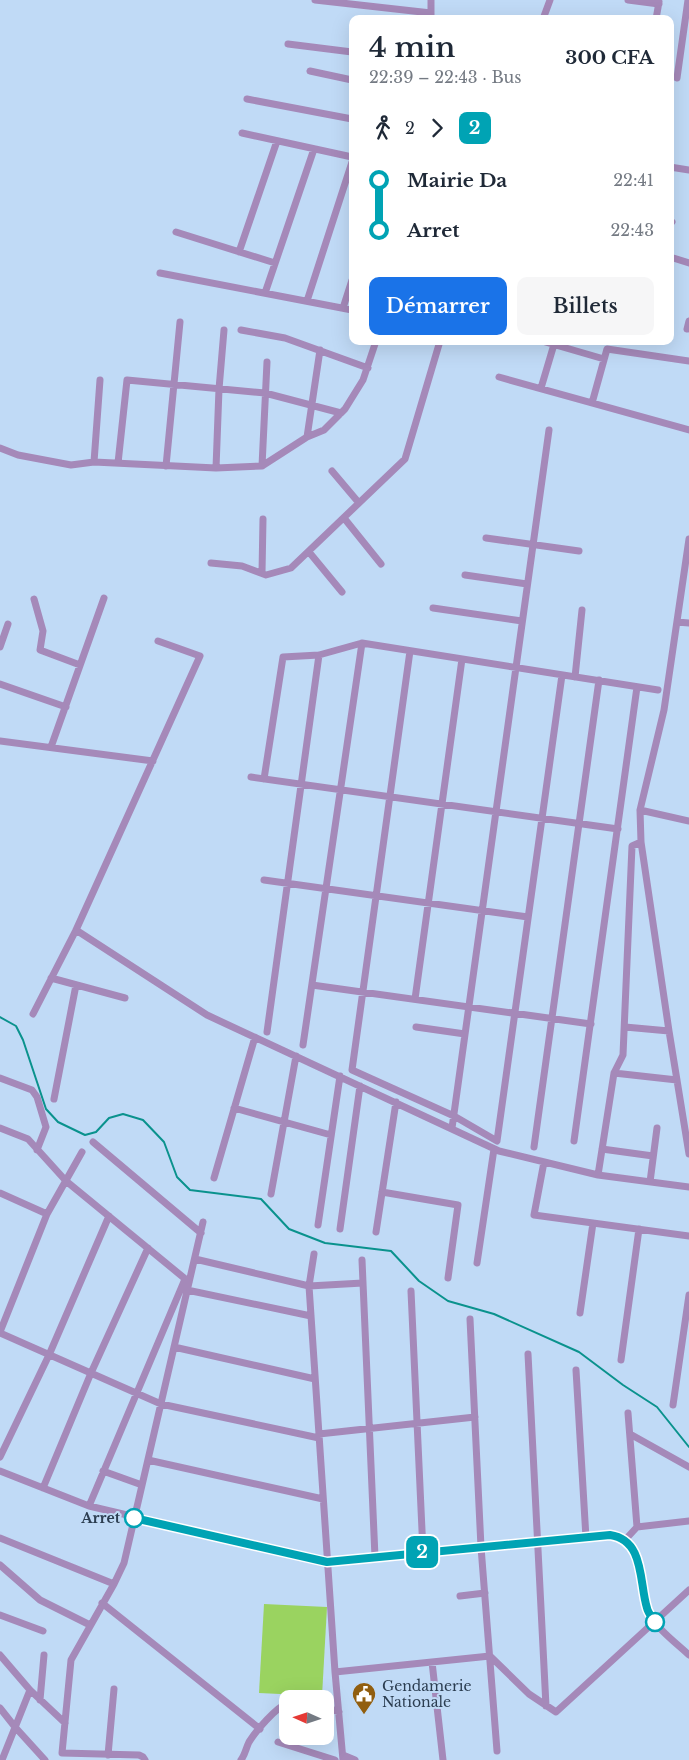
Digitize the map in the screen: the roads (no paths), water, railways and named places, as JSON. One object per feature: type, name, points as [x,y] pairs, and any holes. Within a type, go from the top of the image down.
[{"type":"street","points":[[315,0],[424,15]]},
{"type":"street","points":[[431,0],[431,15]]},
{"type":"street","points":[[544,15],[550,0]]},
{"type":"street","points":[[628,0],[659,2],[657,15]]},
{"type":"street","points":[[677,78],[688,0]]},
{"type":"street","points":[[288,44],[349,52]]},
{"type":"street","points":[[310,72],[349,79]]},
{"type":"street","points":[[247,98],[349,118]]},
{"type":"street","points":[[242,133],[349,156]]},
{"type":"street","points":[[239,252],[277,141]]},
{"type":"street","points":[[265,293],[314,149]]},
{"type":"street","points":[[674,168],[689,170]]},
{"type":"street","points":[[307,301],[349,171]]},
{"type":"street","points":[[176,232],[275,263]]},
{"type":"street","points":[[674,258],[689,263]]},
{"type":"street","points":[[160,273],[349,309]]},
{"type":"street","points":[[343,308],[349,289]]},
{"type":"street","points":[[687,329],[689,321]]},
{"type":"street","points":[[166,466],[180,322]]},
{"type":"street","points":[[216,468],[219,389],[224,330]]},
{"type":"street","points":[[241,330],[285,338],[368,368]]},
{"type":"street","points":[[0,448],[18,455],[71,465],[94,462],[216,468],[262,466],[308,437],[324,430],[341,413],[363,380],[375,345]]},
{"type":"street","points":[[211,563],[242,566],[266,575],[291,568],[344,518],[405,459],[438,345]]},
{"type":"street","points":[[541,388],[553,345]]},
{"type":"street","points":[[560,345],[604,359]]},
{"type":"street","points":[[592,403],[607,349],[689,361]]},
{"type":"street","points":[[308,437],[320,350]]},
{"type":"street","points":[[262,466],[267,362]]},
{"type":"street","points":[[499,377],[689,430]]},
{"type":"street","points":[[94,462],[100,380]]},
{"type":"street","points":[[118,463],[128,380],[265,393],[341,413]]},
{"type":"street","points":[[452,1128],[549,430]]},
{"type":"street","points":[[332,471],[359,503]]},
{"type":"street","points":[[344,518],[381,564]]},
{"type":"street","points":[[262,574],[263,519]]},
{"type":"street","points":[[486,538],[579,551]]},
{"type":"street","points":[[689,538],[664,710],[640,810],[642,842],[689,1154]]},
{"type":"street","points":[[308,552],[342,592]]},
{"type":"street","points":[[465,575],[527,584]]},
{"type":"street","points":[[52,748],[104,598]]},
{"type":"street","points":[[34,599],[43,631],[40,650],[80,665]]},
{"type":"street","points":[[433,608],[522,621]]},
{"type":"street","points":[[575,677],[582,610]]},
{"type":"street","points":[[677,622],[689,623]]},
{"type":"street","points":[[0,648],[8,624]]},
{"type":"street","points":[[34,1014],[76,930],[200,656],[158,641]]},
{"type":"street","points":[[303,1044],[362,643]]},
{"type":"street","points":[[264,779],[283,657],[319,655],[362,643],[658,690]]},
{"type":"street","points":[[410,651],[352,1070],[454,1116],[497,1141],[562,675]]},
{"type":"street","points":[[267,1032],[319,655]]},
{"type":"street","points":[[415,999],[462,659]]},
{"type":"street","points":[[534,1147],[598,680]]},
{"type":"street","points":[[0,684],[66,707]]},
{"type":"street","points":[[574,1141],[637,687]]},
{"type":"street","points":[[0,741],[153,761]]},
{"type":"street","points":[[251,777],[618,828]]},
{"type":"street","points":[[640,810],[689,821]]},
{"type":"street","points":[[598,1175],[614,1073],[623,1055],[632,846],[642,842]]},
{"type":"street","points":[[264,880],[528,917]]},
{"type":"street","points":[[76,930],[207,1015],[494,1148],[598,1175],[689,1187]]},
{"type":"street","points":[[52,978],[126,998]]},
{"type":"street","points":[[54,1099],[76,985]]},
{"type":"street","points":[[312,985],[591,1024]]},
{"type":"street","points":[[625,1026],[669,1031]]},
{"type":"street","points":[[416,1028],[465,1034]]},
{"type":"street","points":[[214,1178],[255,1037]]},
{"type":"street","points":[[271,1194],[296,1056]]},
{"type":"street","points":[[614,1073],[677,1080]]},
{"type":"street","points":[[318,1225],[340,1076]]},
{"type":"street","points":[[0,1078],[32,1090],[37,1097],[46,1127],[37,1150]]},
{"type":"street","points":[[340,1229],[360,1086]]},
{"type":"street","points":[[376,1232],[396,1102]]},
{"type":"street","points":[[234,1108],[331,1135]]},
{"type":"street","points":[[0,1128],[28,1139],[66,1181],[148,1248],[187,1284],[311,1316]]},
{"type":"street","points":[[650,1182],[657,1128]]},
{"type":"street","points":[[93,1142],[201,1233]]},
{"type":"street","points":[[477,1264],[494,1148]]},
{"type":"street","points":[[602,1149],[653,1156]]},
{"type":"street","points":[[82,1152],[47,1214],[0,1333],[161,1404],[319,1436],[369,1428],[475,1417]]},
{"type":"street","points":[[544,1162],[534,1215],[689,1236]]},
{"type":"street","points":[[382,1192],[458,1205],[448,1278]]},
{"type":"street","points":[[0,1193],[47,1214]]},
{"type":"street","points":[[0,1457],[49,1355],[108,1216]]},
{"type":"street","points":[[145,1760],[139,1756],[62,1753],[71,1660],[114,1584],[124,1562],[187,1284],[203,1222]]},
{"type":"street","points":[[580,1313],[593,1223]]},
{"type":"street","points":[[621,1360],[639,1229]]},
{"type":"street","points":[[43,1488],[91,1373],[148,1248]]},
{"type":"street","points":[[314,1254],[309,1286],[335,1672],[343,1757],[355,1760]]},
{"type":"street","points":[[195,1259],[309,1286],[363,1283]]},
{"type":"street","points":[[362,1260],[375,1557]]},
{"type":"street","points":[[88,1506],[187,1284]]},
{"type":"street","points":[[411,1291],[423,1552]]},
{"type":"street","points":[[673,1405],[689,1295]]},
{"type":"street","points":[[470,1319],[481,1547],[497,1750]]},
{"type":"street","points":[[174,1347],[315,1379]]},
{"type":"street","points":[[528,1354],[546,1706]]},
{"type":"street","points":[[576,1370],[586,1538]]},
{"type":"street","points":[[628,1412],[637,1527]]},
{"type":"street","points":[[630,1434],[689,1467]]},
{"type":"street","points":[[148,1460],[323,1499]]},
{"type":"street","points":[[0,1470],[88,1506],[327,1562],[610,1535],[617,1536],[625,1540],[636,1554],[647,1610],[655,1622],[689,1655]]},
{"type":"street","points":[[103,1472],[142,1485]]},
{"type":"street","points":[[625,1540],[637,1527],[689,1521]]},
{"type":"street","points":[[0,1538],[114,1584]]},
{"type":"street","points":[[0,1565],[40,1600],[90,1625]]},
{"type":"street","points":[[490,1656],[529,1694],[556,1712],[689,1590]]},
{"type":"street","points":[[460,1596],[485,1593]]},
{"type":"street","points":[[102,1603],[260,1730]]},
{"type":"street","points":[[0,1615],[43,1631]]},
{"type":"street","points":[[0,1655],[30,1690],[65,1723]]},
{"type":"street","points":[[40,1700],[44,1655]]},
{"type":"street","points":[[335,1672],[490,1656]]},
{"type":"street","points":[[432,1662],[443,1760]]},
{"type":"street","points":[[2,1760],[30,1690]]},
{"type":"street","points":[[108,1755],[114,1690]]},
{"type":"street","points":[[241,1760],[249,1742],[279,1707]]},
{"type":"street","points":[[0,1708],[15,1728],[45,1760]]},
{"type":"street","points":[[334,1710],[339,1712]]},
{"type":"street","points":[[278,1742],[335,1760]]},
{"type":"waterway","points":[[0,1017],[16,1026],[23,1040],[46,1109],[58,1122],[85,1135],[96,1132],[109,1118],[123,1114],[143,1120],[164,1142],[177,1177],[190,1190],[261,1199],[289,1229],[325,1243],[391,1251],[419,1281],[448,1301],[494,1314],[579,1352],[623,1385],[657,1407],[689,1447]]},
{"type":"place","name":"Arret","points":[[134,1518]]},
{"type":"place","name":"Gendamerie Nationale","points":[[364,1715]]}]
